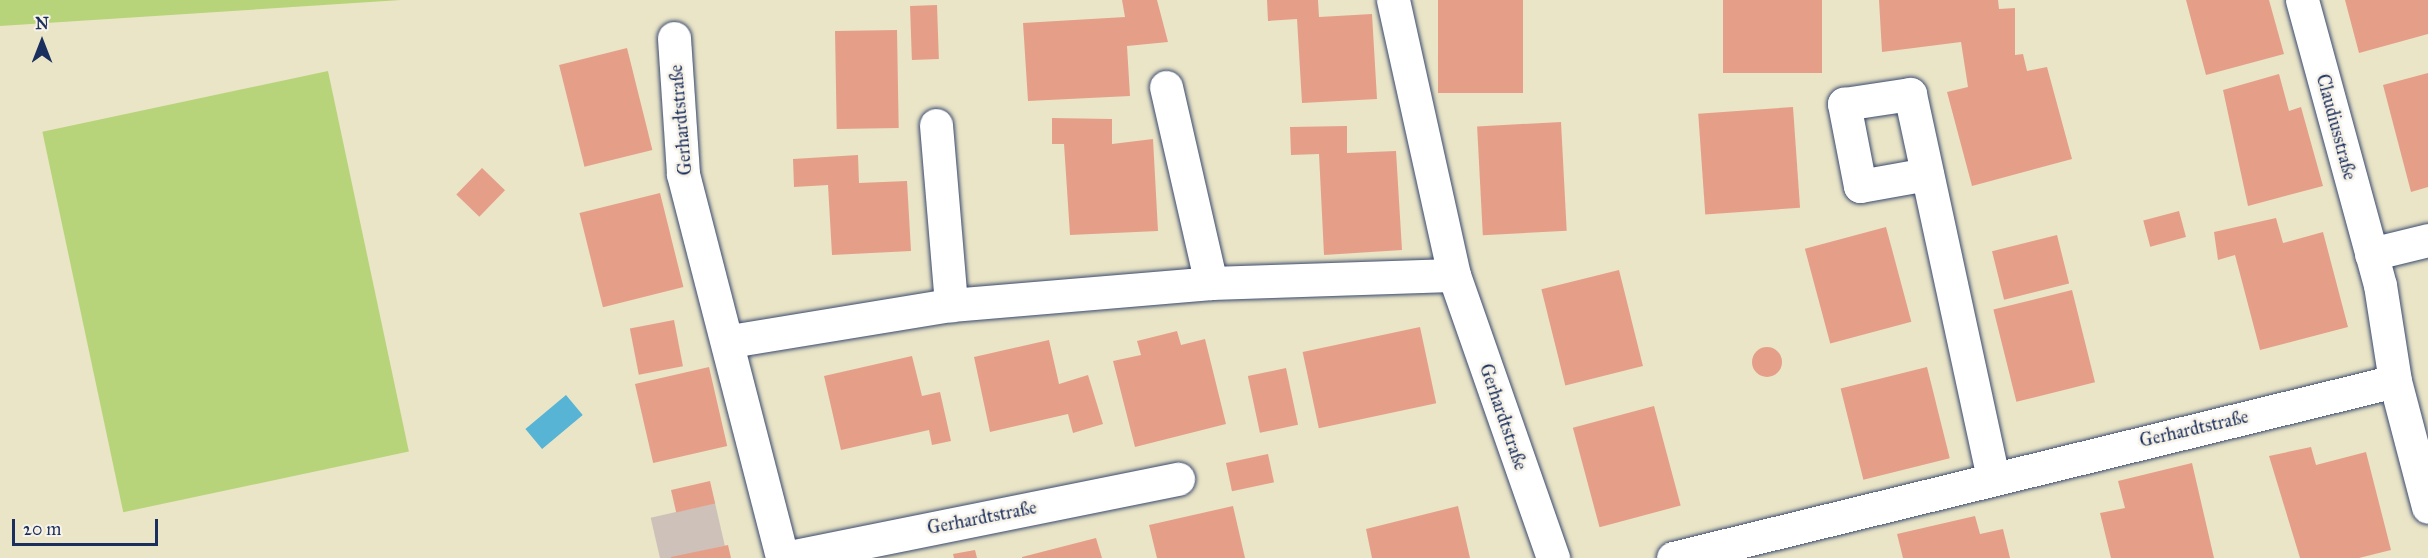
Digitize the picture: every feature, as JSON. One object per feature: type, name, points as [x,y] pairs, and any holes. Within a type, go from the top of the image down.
[{"type":"street","name":"Gerhardtstraße","points":[[1393,0],[1454,275],[1553,558]]},
{"type":"street","name":"Claudiusstraße","points":[[2302,0],[2371,254],[2395,381],[2428,507]]},
{"type":"street","name":"Gerhardtstraße","points":[[674,38],[683,174],[730,341],[784,558],[1178,478]]},
{"type":"street","points":[[1166,87],[1211,283]]},
{"type":"street","points":[[936,125],[951,305]]},
{"type":"street","points":[[1927,174],[1993,477]]},
{"type":"street","points":[[2371,254],[2428,240]]},
{"type":"street","points":[[730,341],[951,305],[1211,283],[1454,275]]},
{"type":"street","name":"Gerhardtstraße","points":[[1673,558],[1993,477],[2395,381]]},
{"type":"shaded area","points":[[715,503],[725,546],[672,558],[660,558],[651,518]]},
{"type":"green space","points":[[0,0],[401,0],[0,26]]},
{"type":"green space","points":[[328,71],[409,451],[123,512],[42,132]]},
{"type":"water","points":[[566,395],[583,415],[542,449],[525,429]]},
{"type":"building","points":[[1122,0],[1157,0],[1168,42],[1127,46],[1130,96],[1028,101],[1023,23],[1125,17]]},
{"type":"building","points":[[1267,0],[1318,0],[1319,17],[1372,14],[1377,99],[1302,103],[1297,19],[1268,21]]},
{"type":"building","points":[[1438,0],[1523,0],[1523,93],[1438,93]]},
{"type":"building","points":[[1723,0],[1822,0],[1822,73],[1723,73]]},
{"type":"building","points":[[1879,0],[1998,0],[1999,9],[2015,8],[2015,55],[2023,54],[2027,71],[2047,67],[2072,159],[1972,186],[1947,92],[1968,87],[1961,42],[1882,52]]},
{"type":"building","points":[[2186,0],[2269,0],[2284,54],[2206,75]]},
{"type":"building","points":[[2345,0],[2428,0],[2428,34],[2359,53]]},
{"type":"building","points":[[937,5],[939,59],[912,60],[910,6]]},
{"type":"building","points":[[897,30],[899,128],[837,129],[835,31]]},
{"type":"building","points":[[627,48],[652,150],[584,167],[559,65]]},
{"type":"building","points":[[2428,73],[2428,187],[2411,192],[2383,85]]},
{"type":"building","points":[[2279,74],[2289,111],[2301,107],[2323,186],[2248,206],[2223,90]]},
{"type":"building","points":[[1793,107],[1800,208],[1705,214],[1698,114]]},
{"type":"building","points":[[1052,118],[1112,119],[1112,144],[1153,139],[1158,231],[1070,235],[1064,144],[1052,144]]},
{"type":"building","points":[[1561,122],[1567,231],[1483,235],[1477,126]]},
{"type":"building","points":[[1347,126],[1347,153],[1396,151],[1402,250],[1324,255],[1319,154],[1291,155],[1290,127]]},
{"type":"building","points":[[858,155],[859,183],[907,181],[911,251],[832,255],[828,185],[794,187],[793,159]]},
{"type":"building","points":[[482,168],[505,190],[479,217],[456,195]]},
{"type":"building","points":[[660,193],[683,287],[603,307],[579,213]]},
{"type":"building","points":[[2179,211],[2186,237],[2150,247],[2143,221]]},
{"type":"building","points":[[2276,218],[2283,243],[2323,232],[2348,327],[2260,350],[2235,255],[2218,260],[2214,232]]},
{"type":"building","points":[[1886,227],[1911,322],[1830,343],[1805,249]]},
{"type":"building","points":[[2057,235],[2069,284],[2004,300],[1992,251]]},
{"type":"building","points":[[1619,270],[1643,366],[1565,385],[1541,289]]},
{"type":"building","points":[[2072,290],[2095,382],[2016,402],[1993,310]]},
{"type":"building","points":[[674,320],[683,366],[639,375],[630,329]]},
{"type":"building","points":[[1420,327],[1436,403],[1319,428],[1303,352]]},
{"type":"building","points":[[1177,331],[1181,345],[1205,339],[1226,424],[1135,447],[1113,361],[1141,355],[1137,341]]},
{"type":"building","points":[[1049,340],[1059,384],[1088,375],[1103,424],[1073,433],[1068,414],[990,432],[974,357]]},
{"type":"building","points":[[1767,347],[1773,348],[1781,356],[1781,368],[1773,376],[1767,377],[1761,376],[1753,368],[1752,362],[1753,356],[1761,348]]},
{"type":"building","points":[[912,356],[922,396],[940,392],[951,441],[932,445],[929,430],[841,450],[824,376]]},
{"type":"building","points":[[709,367],[727,446],[653,463],[635,384]]},
{"type":"building","points":[[1927,367],[1950,458],[1863,480],[1841,389]]},
{"type":"building","points":[[1286,368],[1298,425],[1260,433],[1248,376]]},
{"type":"building","points":[[1654,406],[1681,505],[1600,527],[1573,428]]},
{"type":"building","points":[[2311,447],[2316,465],[2366,452],[2391,550],[2359,558],[2300,558],[2269,456]]},
{"type":"building","points":[[1268,454],[1274,482],[1232,491],[1226,463]]},
{"type":"building","points":[[2192,463],[2214,558],[2111,558],[2100,513],[2125,508],[2118,481]]},
{"type":"building","points":[[710,481],[715,503],[676,512],[671,490]]},
{"type":"building","points":[[1233,506],[1245,558],[1157,558],[1149,525]]},
{"type":"building","points":[[1458,506],[1470,558],[1372,558],[1366,529]]},
{"type":"building","points":[[1975,516],[1980,534],[2003,529],[2010,558],[1903,558],[1897,534]]},
{"type":"building","points":[[1096,538],[1102,558],[1022,558],[1022,557]]},
{"type":"building","points":[[728,545],[731,558],[671,558],[671,557]]},
{"type":"building","points":[[975,550],[977,558],[954,558],[953,554]]}]
